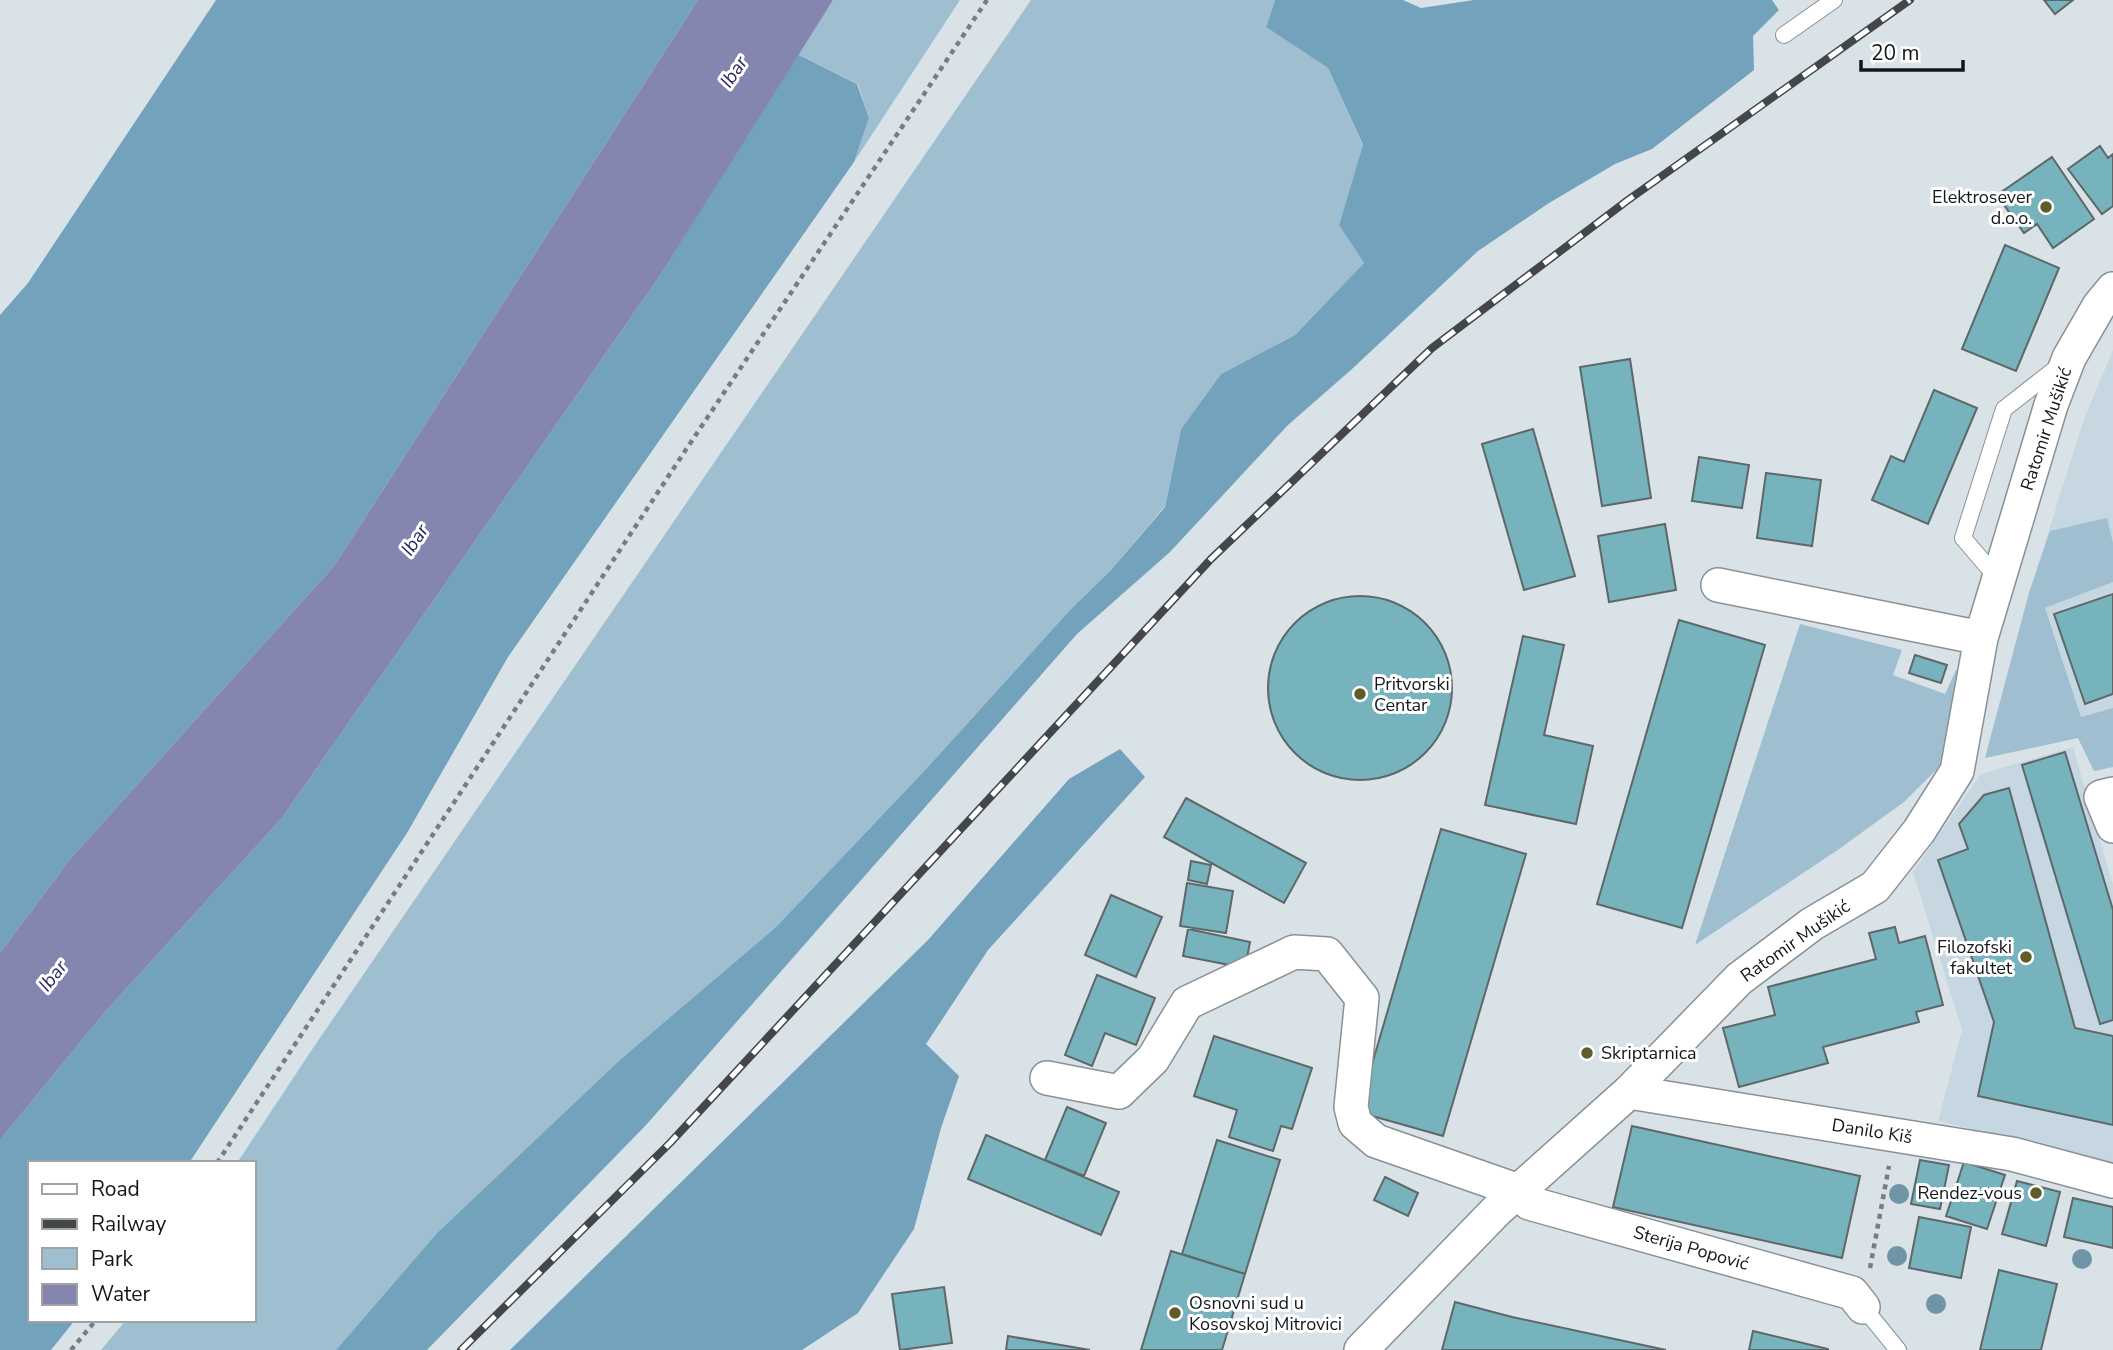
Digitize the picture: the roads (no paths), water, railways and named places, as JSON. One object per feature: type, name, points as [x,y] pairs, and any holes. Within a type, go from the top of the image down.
[{"type":"street","name":"Ratomir Mušikić","points":[[1361,1350],[1497,1210],[1629,1092],[1739,979],[1812,924],[1875,887],[1919,831],[1957,771],[1981,638],[2051,405],[2069,358],[2099,306],[2113,289]]},
{"type":"street","points":[[1718,585],[1981,638]]},
{"type":"street","points":[[2113,794],[2101,797],[2113,826]]},
{"type":"street","points":[[1047,1077],[1119,1092],[1153,1059],[1187,1003],[1294,952],[1327,954],[1362,998],[1351,1107],[1354,1123],[1376,1141],[1519,1191]]},
{"type":"street","name":"Danilo Kiš","points":[[1629,1092],[2012,1154],[2113,1181]]},
{"type":"street","name":"Sterija Popović","points":[[1519,1191],[1529,1203],[1852,1293],[1863,1307]]},
{"type":"lane","points":[[1784,35],[1833,0]]},
{"type":"lane","name":"Ratomir Mušikić","points":[[1999,580],[1964,538],[2004,409],[2069,358]]},
{"type":"lane","name":"Sterija Popović","points":[[1863,1307],[1898,1350]]},
{"type":"water","name":"Ibar","points":[[698,0],[833,0],[659,277],[282,818],[105,1012],[0,1140],[0,953],[71,858],[334,566]]},
{"type":"railway","points":[[461,1350],[670,1143],[1211,559],[1432,348],[1628,200],[1910,0]]},
{"type":"place","name":"Elektrosever d.o.o.","points":[[2046,207]]},
{"type":"place","name":"Pritvorski Centar","points":[[1360,694]]},
{"type":"place","name":"Filozofski fakultet","points":[[2026,957]]},
{"type":"place","name":"Skriptarnica","points":[[1587,1053]]},
{"type":"place","name":"Rendez-vous","points":[[2036,1193]]},
{"type":"place","name":"Osnovni sud u Kosovskoj Mitrovici","points":[[1175,1313]]}]
